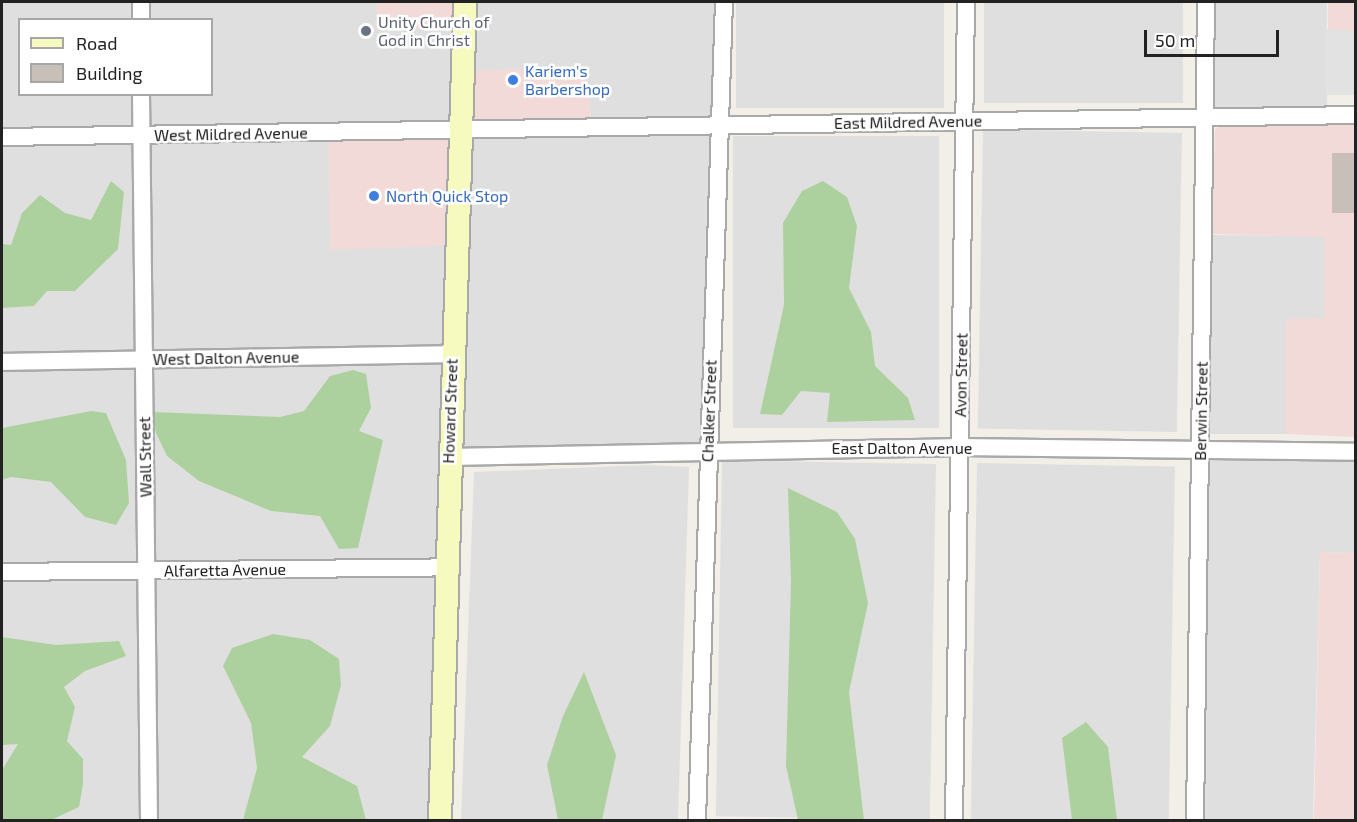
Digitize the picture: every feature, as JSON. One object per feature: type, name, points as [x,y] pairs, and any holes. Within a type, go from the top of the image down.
[{"type":"main road","name":"Howard Street","points":[[441,820],[449,567],[448,457],[451,354],[465,2]]},
{"type":"street","points":[[141,2],[141,18]]},
{"type":"street","name":"Chalker Street","points":[[697,820],[707,450],[724,2]]},
{"type":"street","name":"Avon Street","points":[[954,820],[966,2]]},
{"type":"street","name":"Berwin Street","points":[[1195,820],[1206,2]]},
{"type":"street","name":"Wall Street","points":[[141,96],[149,820]]},
{"type":"street","name":"East Mildred Avenue","points":[[461,131],[1356,115]]},
{"type":"street","name":"West Mildred Avenue","points":[[2,137],[461,131]]},
{"type":"street","name":"West Dalton Avenue","points":[[2,362],[451,354]]},
{"type":"street","name":"East Dalton Avenue","points":[[448,457],[707,450],[960,447],[1356,452]]},
{"type":"street","name":"Alfaretta Avenue","points":[[2,572],[449,567]]},
{"type":"shaded area","points":[[2,2],[724,2],[707,450],[448,457],[440,820],[2,820]]},
{"type":"shaded area","points":[[377,2],[465,2],[465,29],[377,29]]},
{"type":"shaded area","points":[[736,2],[944,2],[944,108],[736,108]]},
{"type":"shaded area","points":[[984,2],[1183,2],[1183,103],[984,103]]},
{"type":"shaded area","points":[[1206,2],[1327,2],[1327,119],[1206,119]]},
{"type":"shaded area","points":[[1328,2],[1355,2],[1355,94],[1328,94]]},
{"type":"shaded area","points":[[1326,30],[1355,30],[1355,95],[1326,95]]},
{"type":"shaded area","points":[[586,67],[592,128],[461,131],[463,71]]},
{"type":"shaded area","points":[[1355,122],[1355,437],[1286,434],[1286,319],[1324,318],[1324,237],[1212,234],[1215,130],[1220,125]]},
{"type":"shaded area","points":[[983,130],[1182,133],[1177,432],[978,428]]},
{"type":"shaded area","points":[[461,131],[458,245],[330,250],[328,132]]},
{"type":"shaded area","points":[[733,136],[939,136],[939,428],[733,428]]},
{"type":"shaded area","points":[[1207,235],[1324,236],[1324,319],[1286,319],[1286,434],[1208,434]]},
{"type":"shaded area","points":[[1200,450],[1355,452],[1355,553],[1320,552],[1313,820],[1196,820]]},
{"type":"shaded area","points":[[722,460],[936,464],[930,820],[716,816]]},
{"type":"shaded area","points":[[977,463],[1175,466],[1169,820],[971,820]]},
{"type":"shaded area","points":[[648,465],[689,467],[678,820],[461,820],[474,472]]},
{"type":"shaded area","points":[[1320,552],[1355,553],[1355,820],[1314,820]]},
{"type":"green space","points":[[111,181],[124,192],[118,249],[75,291],[47,291],[34,306],[2,308],[2,244],[11,245],[22,213],[40,195],[65,213],[91,220]]},
{"type":"green space","points":[[823,181],[847,197],[857,226],[849,288],[871,332],[875,366],[908,398],[915,420],[827,422],[830,393],[801,391],[782,415],[760,414],[784,305],[783,223],[802,191]]},
{"type":"green space","points":[[353,370],[366,374],[371,408],[359,431],[383,440],[358,548],[339,549],[320,516],[271,511],[199,481],[167,456],[156,433],[153,412],[280,417],[304,411],[330,376]]},
{"type":"green space","points":[[91,411],[106,413],[126,460],[129,503],[116,525],[85,517],[51,482],[11,477],[2,480],[2,428]]},
{"type":"green space","points":[[788,488],[837,512],[855,539],[868,603],[849,692],[864,820],[798,820],[786,766],[791,581]]},
{"type":"green space","points":[[273,634],[310,640],[339,659],[341,685],[330,726],[302,757],[357,786],[366,820],[243,820],[257,768],[251,723],[223,666],[232,648]]},
{"type":"green space","points":[[2,637],[56,645],[119,641],[126,656],[85,671],[64,687],[75,707],[67,741],[83,759],[83,784],[79,807],[51,820],[2,820],[2,770],[18,744],[2,745]]},
{"type":"green space","points":[[584,672],[616,755],[602,820],[558,820],[547,765],[563,716]]},
{"type":"green space","points":[[1086,722],[1108,747],[1117,820],[1072,820],[1062,738]]},
{"type":"building","points":[[1332,153],[1356,153],[1356,213],[1332,213]]},
{"type":"place","name":"Unity Church of God in Christ","points":[[366,31]]},
{"type":"place","name":"Kariem's Barbershop","points":[[513,80]]},
{"type":"place","name":"North Quick Stop","points":[[374,196]]}]
